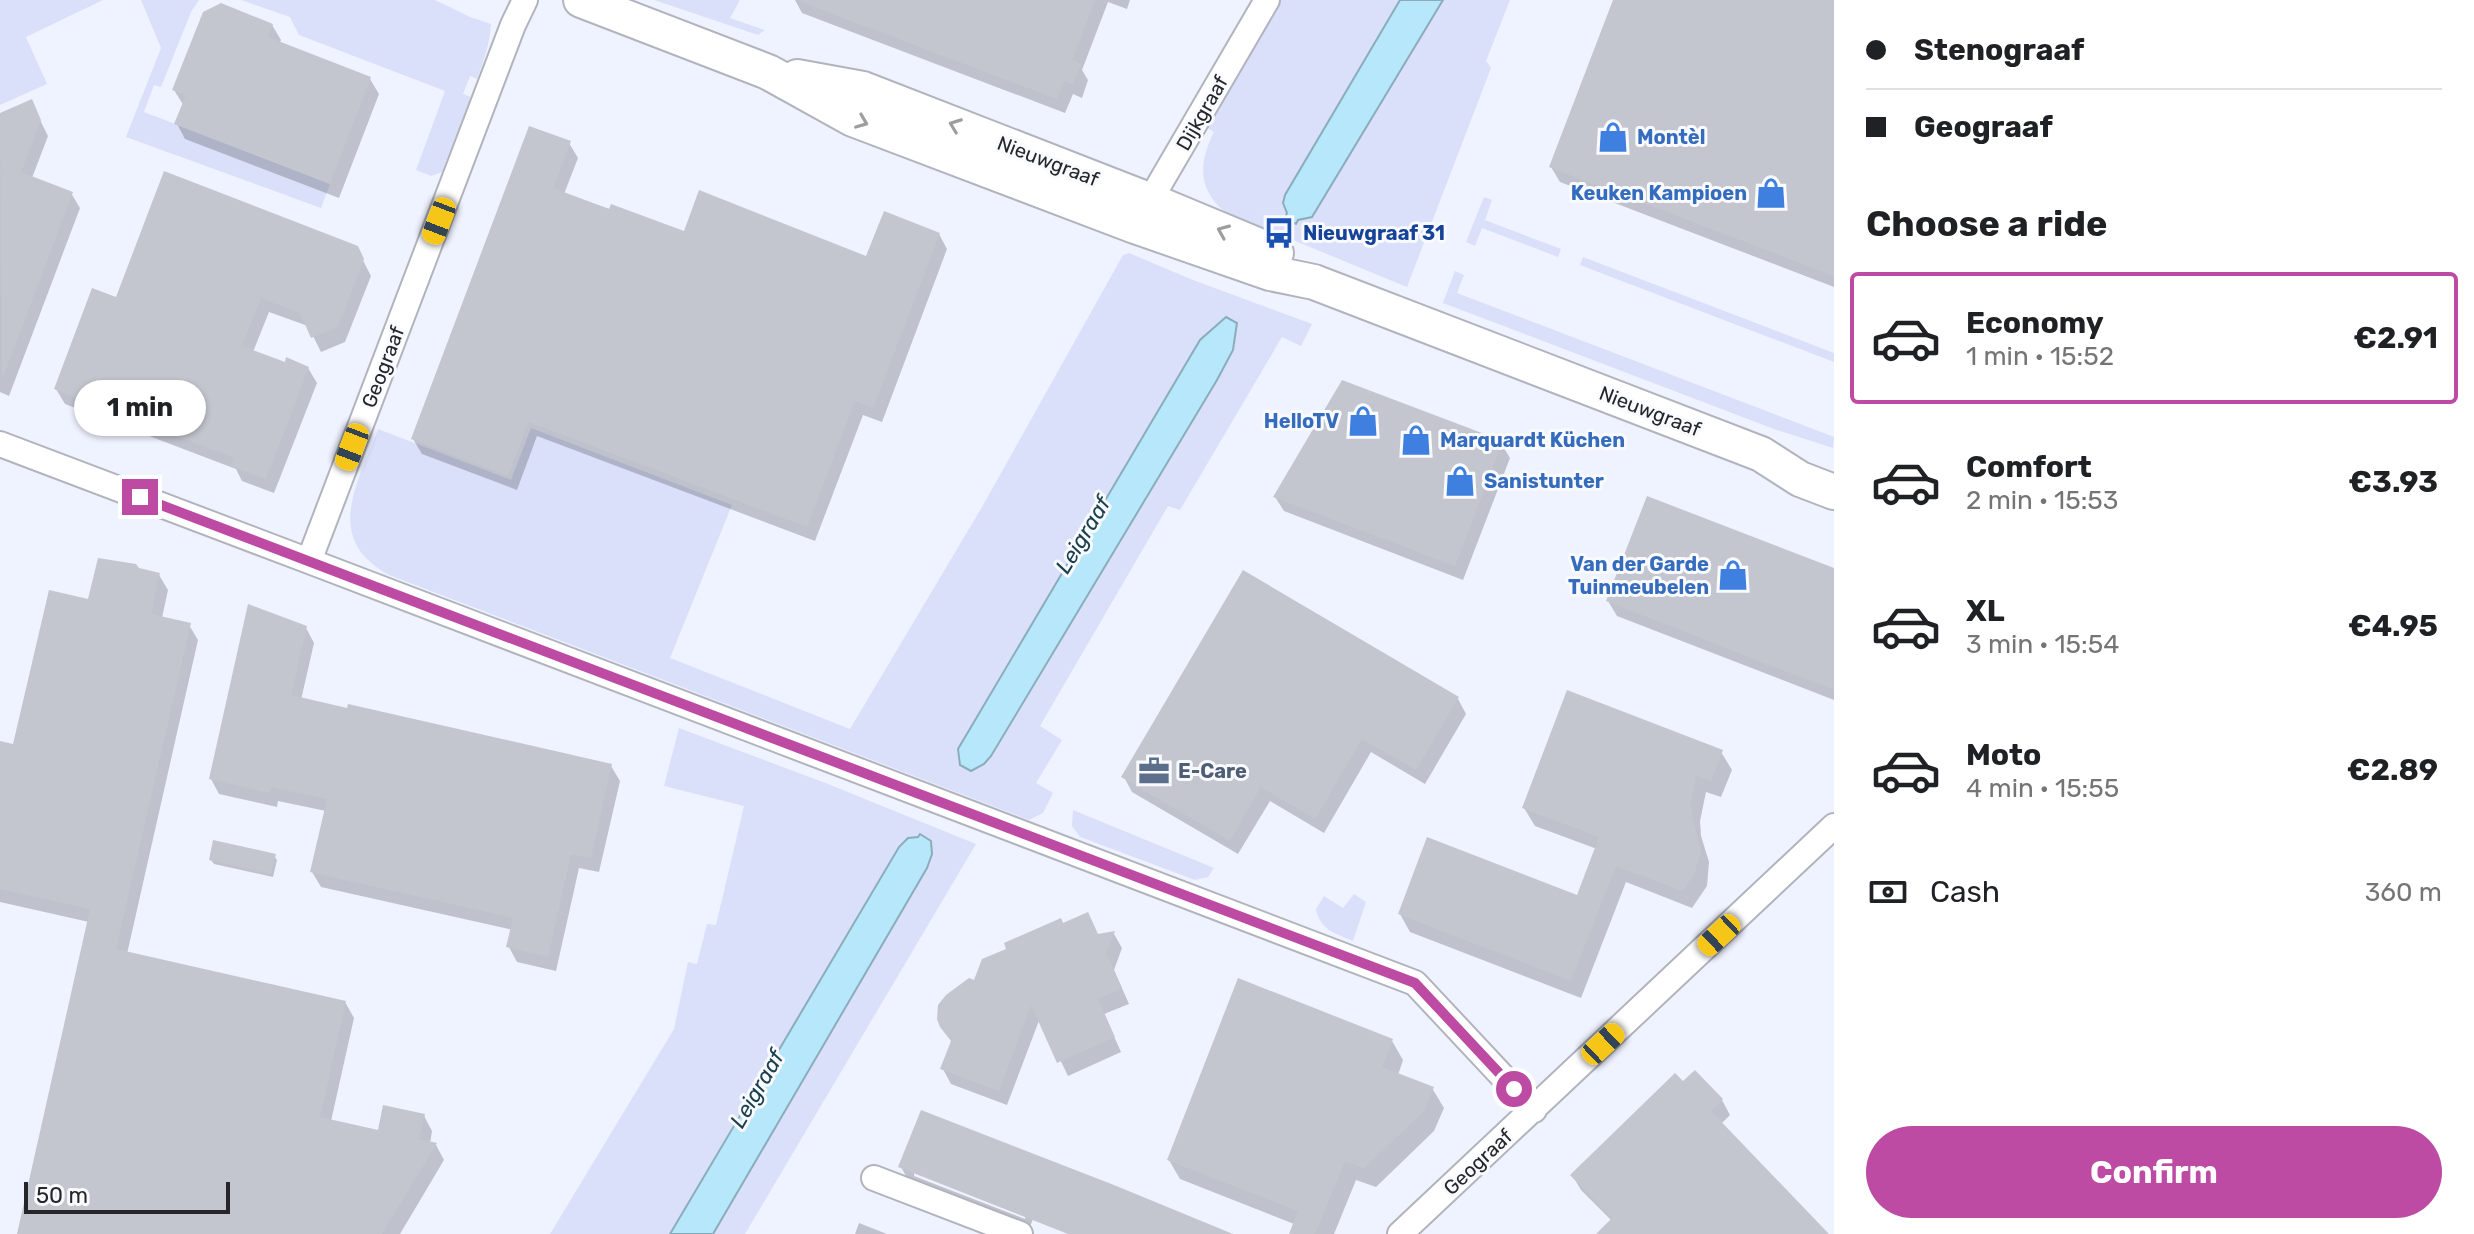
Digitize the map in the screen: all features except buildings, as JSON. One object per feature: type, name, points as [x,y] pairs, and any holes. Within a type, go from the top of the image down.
[{"type":"street","name":"Geograaf","points":[[309,561],[525,0]]},
{"type":"street","name":"Nieuwgraaf","points":[[581,0],[768,72],[853,119],[1143,213],[1270,273],[1314,282],[1761,454],[1800,479],[1834,492]]},
{"type":"street","name":"Dijkgraaf","points":[[1143,213],[1267,0]]},
{"type":"street","points":[[0,444],[1415,983],[1534,1110]]},
{"type":"street","name":"Nieuwgraaf","points":[[1761,454],[1808,457],[1834,467]]},
{"type":"street","name":"Geograaf","points":[[1400,1234],[1834,826]]},
{"type":"street","points":[[874,1178],[1020,1234]]},
{"type":"shaded area","points":[[0,0],[1834,0],[1834,1234],[0,1234]]},
{"type":"shaded area","points":[[0,0],[103,0],[26,37],[47,84],[0,105]]},
{"type":"shaded area","points":[[141,0],[199,0],[191,12],[161,87],[154,85],[144,112],[330,184],[321,208],[126,137],[161,48]]},
{"type":"shaded area","points":[[241,0],[435,0],[491,24],[477,79],[470,76],[463,94],[471,97],[442,172],[431,176],[416,170],[445,91],[299,35],[290,17]]},
{"type":"shaded area","points":[[654,0],[740,0],[730,18],[765,30],[758,35]]},
{"type":"shaded area","points":[[1281,0],[1510,0],[1486,61],[1491,68],[1407,287],[1225,212],[1209,194],[1203,175],[1205,154],[1214,132],[1206,127]]},
{"type":"shaded area","points":[[1484,197],[1492,200],[1485,220],[1561,249],[1558,257],[1482,228],[1475,246],[1466,242]]},
{"type":"shaded area","points":[[1129,253],[1312,324],[1301,346],[1282,337],[1180,510],[1168,506],[1040,726],[1062,740],[1036,783],[1053,793],[1043,813],[1029,820],[389,575],[368,560],[356,544],[351,527],[351,509],[378,429],[511,480],[531,428],[732,505],[670,658],[850,729],[982,507],[1123,255]],"holes":[[[1225,317],[1236,323],[972,769],[1114,486],[1200,340]]]},
{"type":"shaded area","points":[[1583,257],[1834,353],[1834,362],[1580,265]]},
{"type":"shaded area","points":[[1455,271],[1464,275],[1457,293],[1834,437],[1833,448],[1774,429],[1443,303]]},
{"type":"shaded area","points":[[679,728],[976,844],[745,1234],[713,1234],[784,1114],[918,837],[776,1075],[763,1074],[670,1234],[550,1234],[674,1029],[688,962],[697,964],[707,924],[716,925],[744,806],[664,786]]},
{"type":"shaded area","points":[[1073,810],[1214,868],[1208,877],[1195,880],[1080,837],[1072,826]]},
{"type":"shaded area","points":[[1354,894],[1366,902],[1353,941],[1325,926],[1316,909],[1324,896],[1343,908]]},
{"type":"water","points":[[1400,0],[1443,0],[1312,217],[1298,220],[1296,224],[1285,218],[1285,195]]},
{"type":"water","points":[[1226,317],[1237,323],[1233,350],[1217,380],[991,756],[971,771],[960,765],[958,749],[1200,340]]},
{"type":"water","name":"Leigraaf","points":[[920,834],[931,841],[932,854],[927,868],[713,1234],[670,1234],[899,847],[908,838]]},
{"type":"place","name":"Montèl","points":[[1613,137]]},
{"type":"place","name":"Keuken Kampioen","points":[[1771,193]]},
{"type":"place","name":"Nieuwgraaf 31","points":[[1279,233]]},
{"type":"place","name":"HelloTV","points":[[1363,421]]},
{"type":"place","name":"Marquardt Küchen","points":[[1416,440]]},
{"type":"place","name":"Sanistunter","points":[[1460,481]]},
{"type":"place","name":"Van der Garde Tuinmeubelen","points":[[1733,575]]},
{"type":"place","name":"E-Care","points":[[1154,771]]},
{"type":"route","points":[[140,497],[1415,983],[1514,1089]]}]
